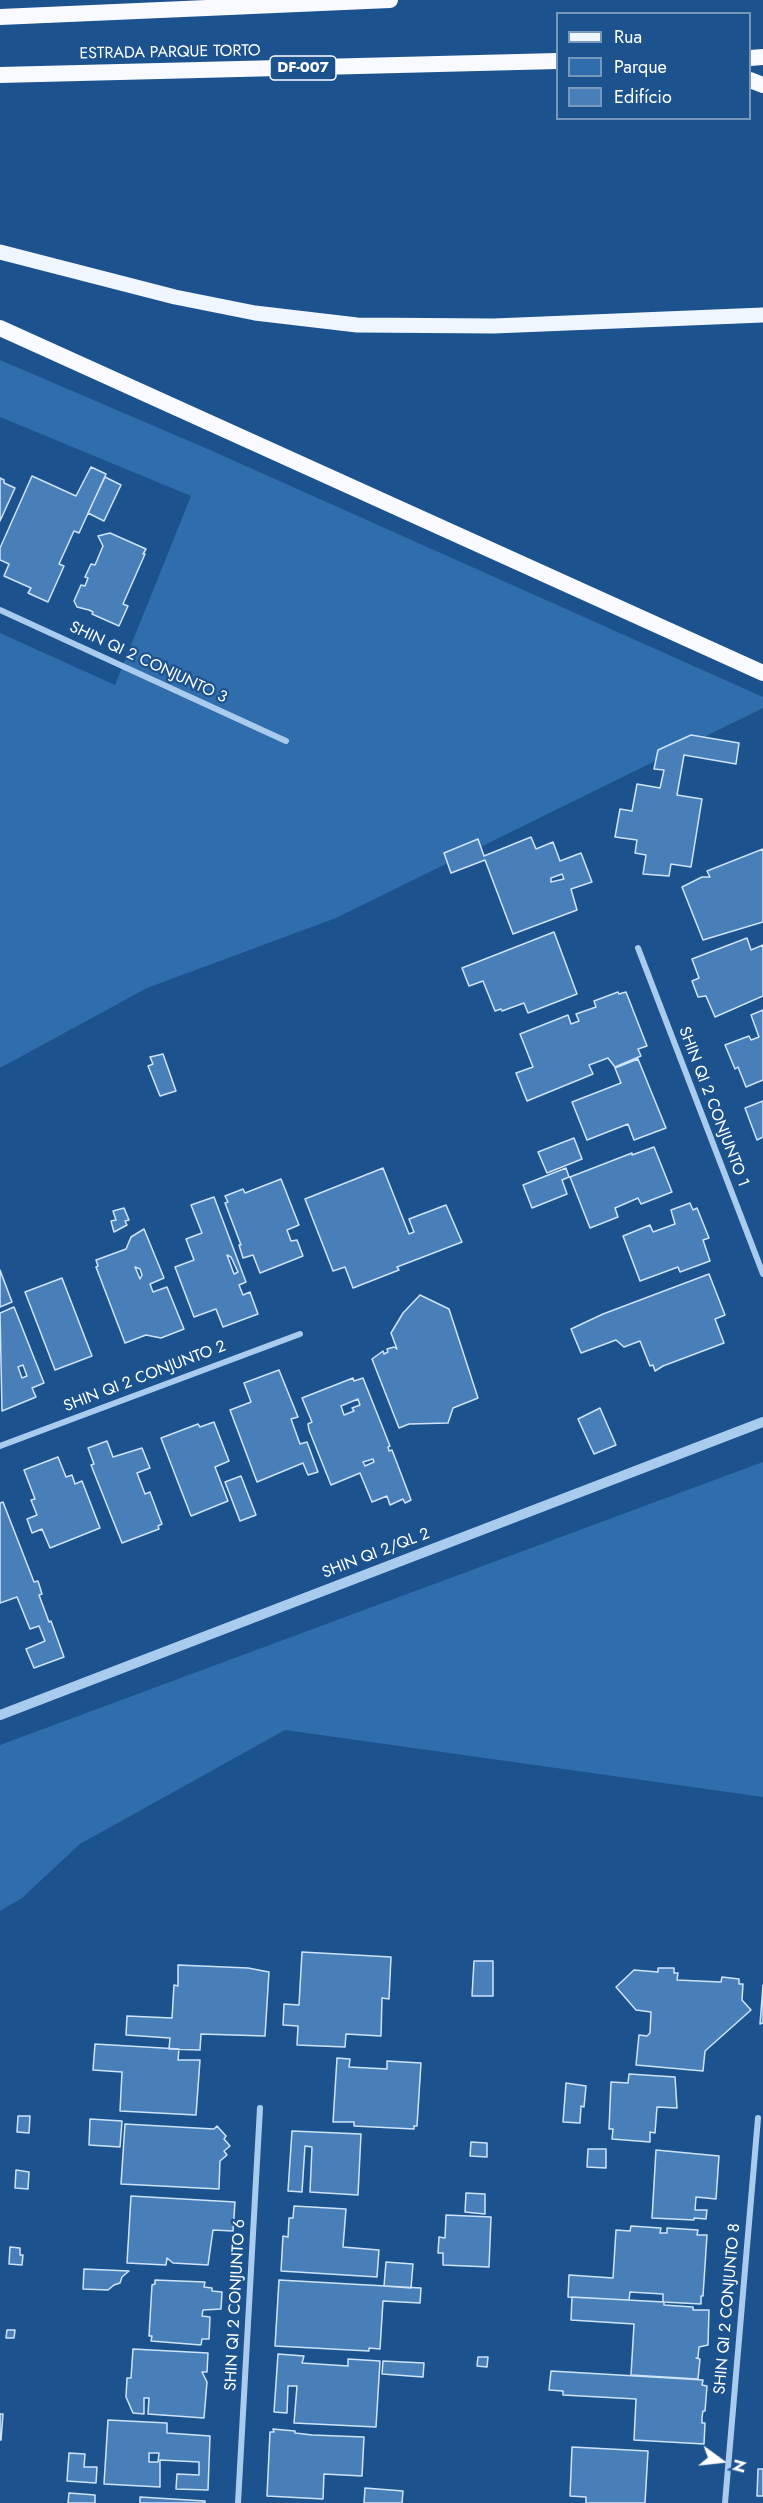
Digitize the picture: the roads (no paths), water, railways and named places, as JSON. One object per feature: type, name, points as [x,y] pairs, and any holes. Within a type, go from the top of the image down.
[{"type":"highway","points":[[0,17],[390,0]]},
{"type":"highway","name":"ESTRADA PARQUE TORTO","points":[[0,75],[556,62]]},
{"type":"highway","points":[[0,328],[763,673]]},
{"type":"main road","points":[[0,252],[175,297],[255,313],[357,325],[494,326],[763,315]]},
{"type":"street","name":"SHIN QI 2 CONJUNTO 3","points":[[0,610],[286,741]]},
{"type":"street","name":"SHIN QI 2 CONJUNTO 1","points":[[639,948],[763,1274]]},
{"type":"street","name":"SHIN QI 2 CONJUNTO 2","points":[[0,1446],[300,1334]]},
{"type":"street","name":"SHIN QI 2/QL 2","points":[[0,1715],[763,1422]]},
{"type":"street","name":"SHIN QI 2 CONJUNTO 6","points":[[238,2503],[260,2108]]},
{"type":"street","name":"SHIN QI 2 CONJUNTO 8","points":[[725,2503],[758,2118]]}]
